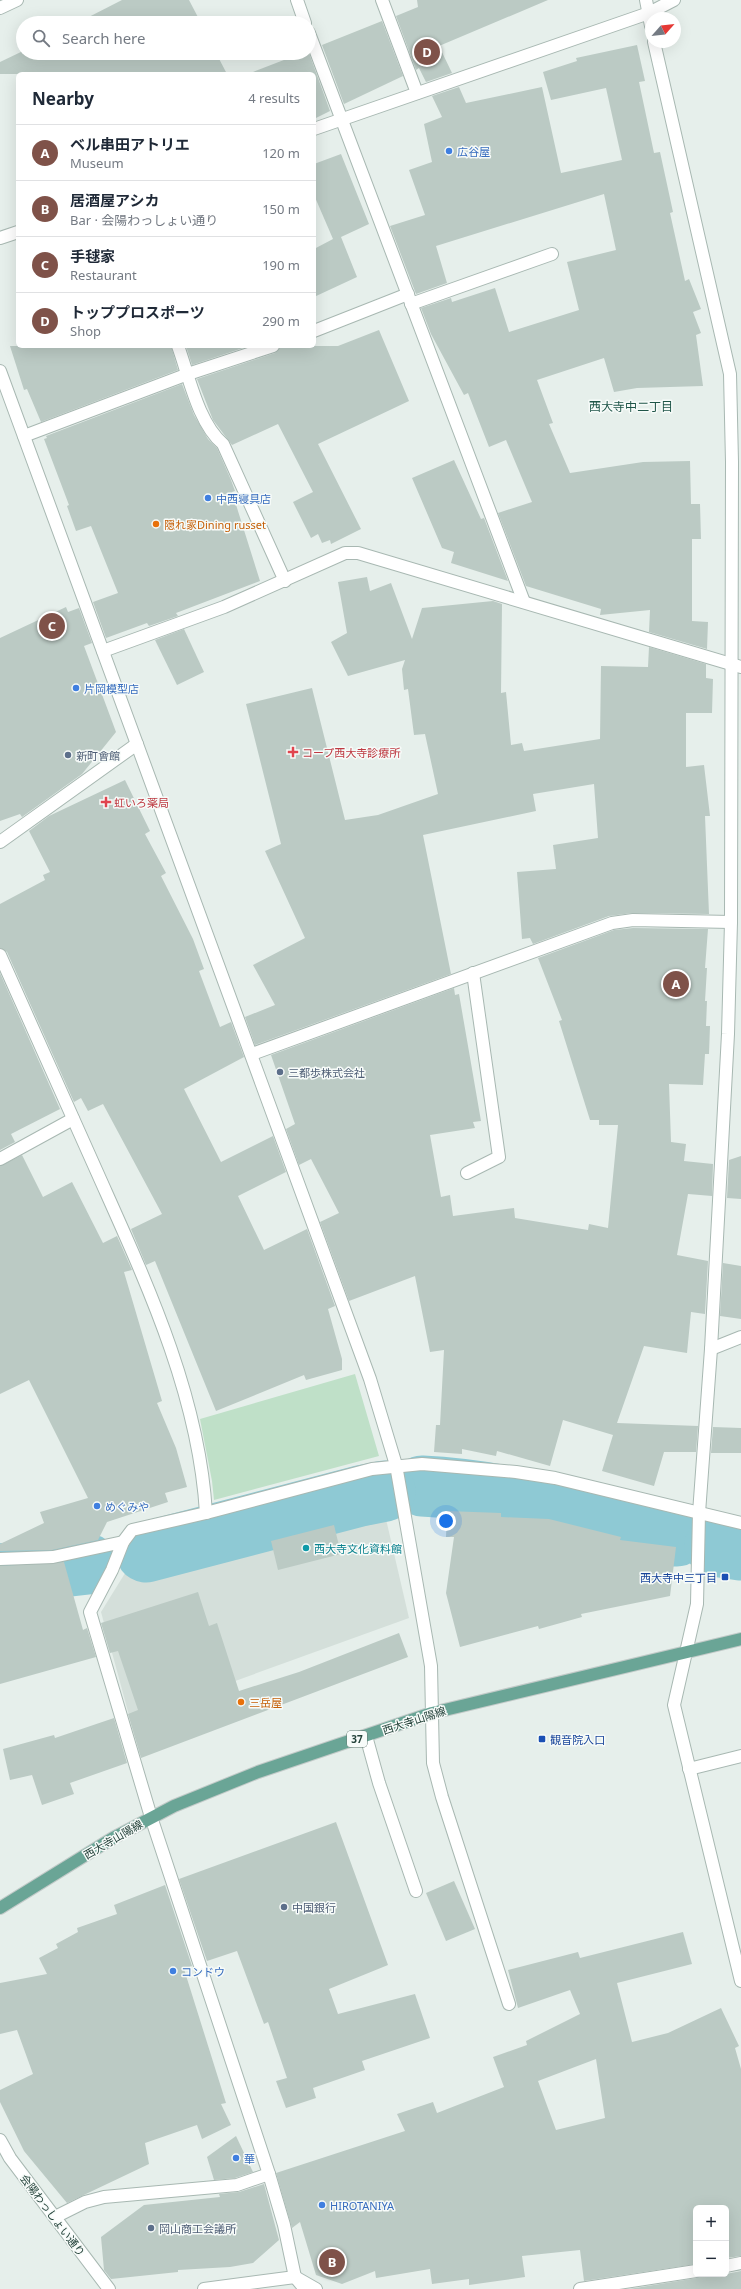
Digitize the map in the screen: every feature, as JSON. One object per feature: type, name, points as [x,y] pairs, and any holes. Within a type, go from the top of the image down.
[{"type":"main road","name":"西大寺山陽線","points":[[0,1908],[112,1838],[151,1817],[258,1772],[432,1712],[741,1639]]},
{"type":"street","points":[[0,8],[17,0]]},
{"type":"street","points":[[297,0],[303,16]]},
{"type":"street","points":[[382,0],[417,93]]},
{"type":"street","points":[[646,0],[649,12]]},
{"type":"street","points":[[651,12],[674,0]]},
{"type":"street","points":[[316,128],[645,14]]},
{"type":"street","points":[[655,48],[730,374],[736,469],[736,666],[728,1034],[711,1349],[699,1513],[697,1604],[674,1705],[741,1981]]},
{"type":"street","points":[[316,52],[524,602]]},
{"type":"street","points":[[0,238],[16,233]]},
{"type":"street","points":[[316,330],[552,254]]},
{"type":"street","points":[[179,348],[195,399],[214,437],[223,444],[285,581]]},
{"type":"street","points":[[24,436],[188,374],[266,348]]},
{"type":"street","points":[[0,371],[252,1054],[370,1379],[396,1465],[432,1666],[433,1764],[442,1797],[509,2004]]},
{"type":"street","points":[[103,651],[224,607],[345,553],[358,553],[736,666]]},
{"type":"street","points":[[0,842],[137,744]]},
{"type":"street","points":[[252,1054],[612,923],[633,920],[731,922]]},
{"type":"street","points":[[0,955],[124,1234],[171,1349],[189,1405],[204,1475],[206,1513]]},
{"type":"street","points":[[467,1173],[499,1157],[473,973]]},
{"type":"street","points":[[0,1159],[73,1119]]},
{"type":"street","points":[[711,1349],[741,1338]]},
{"type":"street","points":[[305,2289],[295,2277],[284,2225],[269,2174],[168,1862],[151,1817],[90,1612],[112,1570],[123,1542],[132,1530],[206,1513],[372,1469],[396,1465],[422,1464],[516,1472],[556,1478],[741,1523]]},
{"type":"street","points":[[0,1559],[53,1557],[123,1542]]},
{"type":"street","points":[[366,1736],[379,1783],[416,1891]]},
{"type":"street","points":[[689,1769],[741,1756]]},
{"type":"street","name":"会陽わっしょい通り","points":[[0,2140],[10,2158],[109,2289]]},
{"type":"street","points":[[55,2217],[85,2202],[104,2197],[229,2186],[269,2174]]},
{"type":"street","points":[[729,2265],[741,2263]]},
{"type":"street","points":[[580,2289],[693,2271]]},
{"type":"street","points":[[204,2289],[295,2277],[316,2289]]},
{"type":"shaded area","points":[[382,1502],[409,1618],[130,1719],[101,1612],[127,1570]]},
{"type":"green space","points":[[355,1374],[379,1456],[214,1500],[212,1481],[200,1419]]},
{"type":"building","points":[[122,0],[189,0],[197,16],[91,16]]},
{"type":"building","points":[[417,0],[548,0],[439,46],[452,73],[426,82],[419,68],[416,70],[396,16],[418,7]]},
{"type":"building","points":[[382,21],[403,76],[344,104],[322,45]]},
{"type":"building","points":[[637,45],[645,81],[639,82],[654,153],[660,152],[673,212],[670,213],[685,281],[689,279],[701,309],[693,312],[701,333],[696,335],[703,386],[637,388],[614,392],[604,358],[537,380],[553,423],[549,424],[570,473],[643,462],[690,461],[691,504],[700,504],[701,539],[692,539],[692,621],[708,622],[707,649],[649,632],[650,610],[600,615],[601,609],[526,586],[498,513],[532,502],[506,440],[489,447],[468,393],[464,395],[431,334],[421,308],[451,298],[452,302],[495,288],[509,332],[579,310],[567,262],[616,250],[604,194],[436,246],[447,283],[416,294],[390,226],[425,215],[409,170],[432,162],[424,124],[442,117],[432,96],[459,87],[466,103],[542,87],[561,173],[622,160],[606,88],[551,100],[543,72],[577,61],[576,58]]},
{"type":"building","points":[[16,54],[16,60],[220,60],[226,72],[16,72],[16,74],[0,74],[0,62]]},
{"type":"building","points":[[284,60],[312,60],[316,72],[253,72]]},
{"type":"building","points":[[316,72],[330,111],[316,118]]},
{"type":"building","points":[[341,154],[369,224],[341,237],[357,277],[316,296],[316,248],[333,239],[316,200],[316,163]]},
{"type":"building","points":[[379,330],[409,401],[318,444],[361,529],[331,544],[330,540],[322,543],[318,534],[311,538],[293,502],[313,492],[278,424],[232,445],[213,420],[197,379],[275,353],[279,348],[316,348],[316,346],[338,346]]},
{"type":"building","points":[[10,346],[16,346],[16,348],[172,348],[178,370],[41,422],[27,389],[24,390]]},
{"type":"building","points":[[187,348],[243,348],[192,365]]},
{"type":"building","points":[[182,384],[194,415],[208,439],[217,448],[231,480],[235,491],[232,492],[260,581],[176,613],[178,616],[149,626],[147,623],[106,638],[93,602],[118,593],[91,526],[76,531],[67,506],[69,505],[44,439],[47,438],[46,436]]},
{"type":"building","points":[[454,460],[481,519],[484,518],[508,581],[451,563],[454,552],[442,548],[412,478]]},
{"type":"building","points":[[367,577],[370,591],[391,583],[412,639],[422,608],[493,601],[502,604],[501,693],[506,692],[511,745],[522,743],[524,751],[600,739],[601,666],[648,667],[649,647],[706,664],[706,678],[713,679],[712,713],[686,713],[686,767],[704,765],[710,816],[705,816],[709,914],[632,913],[609,916],[533,944],[530,938],[522,939],[517,872],[556,869],[553,845],[598,838],[594,784],[533,794],[536,811],[423,835],[451,974],[255,1045],[245,1017],[275,1005],[253,965],[305,938],[265,851],[281,844],[246,704],[312,688],[345,820],[378,815],[438,794],[425,734],[414,735],[408,689],[404,690],[402,669],[405,660],[348,676],[331,642],[347,633],[338,582]]},
{"type":"building","points":[[66,607],[68,612],[79,608],[92,643],[84,646],[116,732],[82,774],[22,817],[20,814],[0,821],[0,638]]},
{"type":"building","points":[[184,629],[204,672],[177,685],[155,640]]},
{"type":"building","points":[[125,780],[150,831],[145,834],[166,873],[161,876],[193,939],[204,969],[199,971],[220,1027],[231,1022],[244,1057],[184,1089],[221,1162],[273,1136],[286,1172],[238,1196],[264,1250],[307,1229],[335,1306],[328,1309],[342,1359],[342,1370],[306,1380],[304,1375],[216,1411],[155,1261],[146,1265],[131,1229],[162,1214],[103,1104],[88,1111],[81,1098],[74,1102],[7,952],[0,948],[0,904],[45,880],[43,875],[50,872],[29,831],[49,816]]},
{"type":"building","points":[[633,928],[708,929],[705,968],[707,968],[705,1001],[707,1001],[706,1026],[710,1026],[709,1054],[705,1054],[703,1085],[669,1084],[671,1142],[686,1144],[684,1161],[713,1164],[712,1196],[688,1194],[677,1255],[708,1261],[705,1314],[691,1312],[687,1353],[644,1346],[617,1423],[698,1426],[696,1452],[664,1452],[654,1486],[602,1471],[613,1435],[563,1420],[550,1466],[497,1451],[496,1456],[462,1449],[462,1454],[434,1452],[436,1425],[440,1425],[444,1350],[430,1352],[415,1276],[349,1301],[320,1222],[339,1213],[311,1159],[299,1165],[286,1129],[295,1124],[271,1055],[454,988],[455,995],[459,994],[481,1121],[473,1122],[475,1128],[430,1135],[441,1197],[450,1195],[453,1216],[514,1208],[515,1218],[588,1230],[589,1224],[608,1228],[618,1125],[599,1125],[599,1120],[590,1120],[559,1021],[562,1020],[538,958],[614,930]]},
{"type":"building","points":[[0,973],[60,1109],[11,1134],[15,1142],[0,1150]]},
{"type":"building","points":[[22,1155],[43,1197],[72,1182],[103,1243],[117,1236],[132,1270],[124,1272],[162,1401],[157,1403],[176,1448],[187,1487],[165,1493],[168,1502],[107,1522],[98,1540],[52,1550],[0,1551],[0,1544],[44,1523],[40,1512],[88,1498],[29,1380],[0,1394],[0,1166]]},
{"type":"building","points":[[741,1156],[741,1199],[727,1198],[729,1160]]},
{"type":"building","points":[[723,1263],[741,1266],[741,1319],[720,1316]]},
{"type":"building","points":[[713,1427],[741,1428],[741,1453],[711,1453]]},
{"type":"building","points":[[447,1511],[501,1513],[501,1517],[549,1519],[621,1537],[620,1540],[676,1547],[670,1596],[581,1614],[582,1617],[539,1629],[538,1626],[460,1647],[446,1593],[454,1537],[446,1537]]},
{"type":"building","name":"西大寺文化資料館","points":[[334,1525],[341,1554],[278,1570],[271,1541]]},
{"type":"building","points":[[64,1562],[83,1630],[87,1628],[96,1657],[0,1684],[0,1566]]},
{"type":"building","points":[[198,1592],[209,1626],[217,1623],[239,1691],[299,1672],[399,1633],[408,1657],[141,1758],[128,1714],[138,1710],[118,1651],[110,1653],[101,1623]]},
{"type":"building","points":[[114,1718],[127,1763],[70,1783],[74,1794],[42,1805],[32,1775],[10,1780],[3,1749],[54,1735],[55,1738]]},
{"type":"building","points":[[336,1822],[388,1965],[329,1989],[338,2014],[415,1994],[430,2038],[362,2061],[365,2070],[313,2088],[316,2098],[286,2108],[276,2081],[287,2078],[268,2022],[264,2024],[237,1951],[207,1961],[179,1879]]},
{"type":"building","points":[[454,1881],[475,1929],[446,1941],[426,1893]]},
{"type":"building","points":[[165,1885],[192,1966],[184,1969],[226,2103],[221,2104],[231,2125],[202,2139],[197,2125],[145,2143],[149,2164],[67,2203],[24,2151],[0,2102],[0,2090],[33,2074],[17,2030],[0,2034],[0,1983],[47,1974],[39,1958],[58,1948],[56,1944],[78,1932],[77,1928],[117,1914],[114,1905]]},
{"type":"building","points":[[683,1932],[692,1964],[617,1983],[632,2042],[668,2033],[721,2008],[739,2046],[735,2048],[741,2069],[741,2256],[729,2258],[729,2205],[693,2205],[693,2264],[584,2281],[580,2250],[522,2256],[525,2277],[469,2285],[469,2279],[432,2284],[430,2269],[376,2278],[375,2271],[342,2284],[316,2275],[300,2222],[292,2228],[276,2173],[405,2131],[397,2114],[433,2102],[437,2113],[504,2087],[493,2057],[527,2045],[526,2041],[580,2014],[570,1990],[518,2008],[508,1970],[578,1952],[580,1958]],"holes":[[[596,2059],[605,2118],[556,2130],[538,2081]]]},
{"type":"building","points":[[236,2136],[253,2172],[235,2178],[214,2180],[207,2157]]},
{"type":"building","points":[[264,2184],[279,2240],[253,2263],[230,2267],[178,2270],[178,2272],[111,2279],[104,2270],[101,2237],[144,2205],[220,2197],[219,2194],[239,2192]]},
{"type":"building","points":[[741,2271],[741,2289],[629,2289],[698,2277],[729,2277],[729,2273]]},
{"type":"waterway","points":[[422,1486],[454,1488],[519,1498],[677,1536]]},
{"type":"waterway","points":[[146,1552],[360,1496],[385,1491]]},
{"type":"waterway","points":[[715,1546],[741,1550]]},
{"type":"waterway","points":[[0,1574],[88,1564]]},
{"type":"place","name":"トッププロスポーツ","points":[[427,52]]},
{"type":"place","name":"広谷屋","points":[[449,151]]},
{"type":"place","name":"中西寝具店","points":[[208,498]]},
{"type":"place","name":"隠れ家Dining russet","points":[[156,524]]},
{"type":"place","name":"手毬家","points":[[52,626]]},
{"type":"place","name":"片岡模型店","points":[[76,688]]},
{"type":"place","name":"コープ西大寺診療所","points":[[293,752]]},
{"type":"place","name":"新町會館","points":[[68,755]]},
{"type":"place","name":"虹いろ薬局","points":[[106,802]]},
{"type":"place","name":"ベル串田アトリエ","points":[[676,984]]},
{"type":"place","name":"三都歩株式会社","points":[[280,1072]]},
{"type":"place","name":"めぐみや","points":[[97,1506]]},
{"type":"place","name":"西大寺文化資料館","points":[[306,1548]]},
{"type":"place","name":"西大寺中三丁目","points":[[725,1577]]},
{"type":"place","name":"三岳屋","points":[[241,1702]]},
{"type":"place","name":"観音院入口","points":[[542,1739]]},
{"type":"place","name":"中国銀行","points":[[284,1907]]},
{"type":"place","name":"コンドウ","points":[[173,1971]]},
{"type":"place","name":"華","points":[[236,2158]]},
{"type":"place","name":"HIROTANIYA","points":[[322,2205]]},
{"type":"place","name":"岡山商工会議所","points":[[151,2228]]},
{"type":"place","name":"居酒屋アシカ","points":[[332,2262]]},
{"type":"district","name":"西大寺中二丁目","points":[[631,406]]}]
